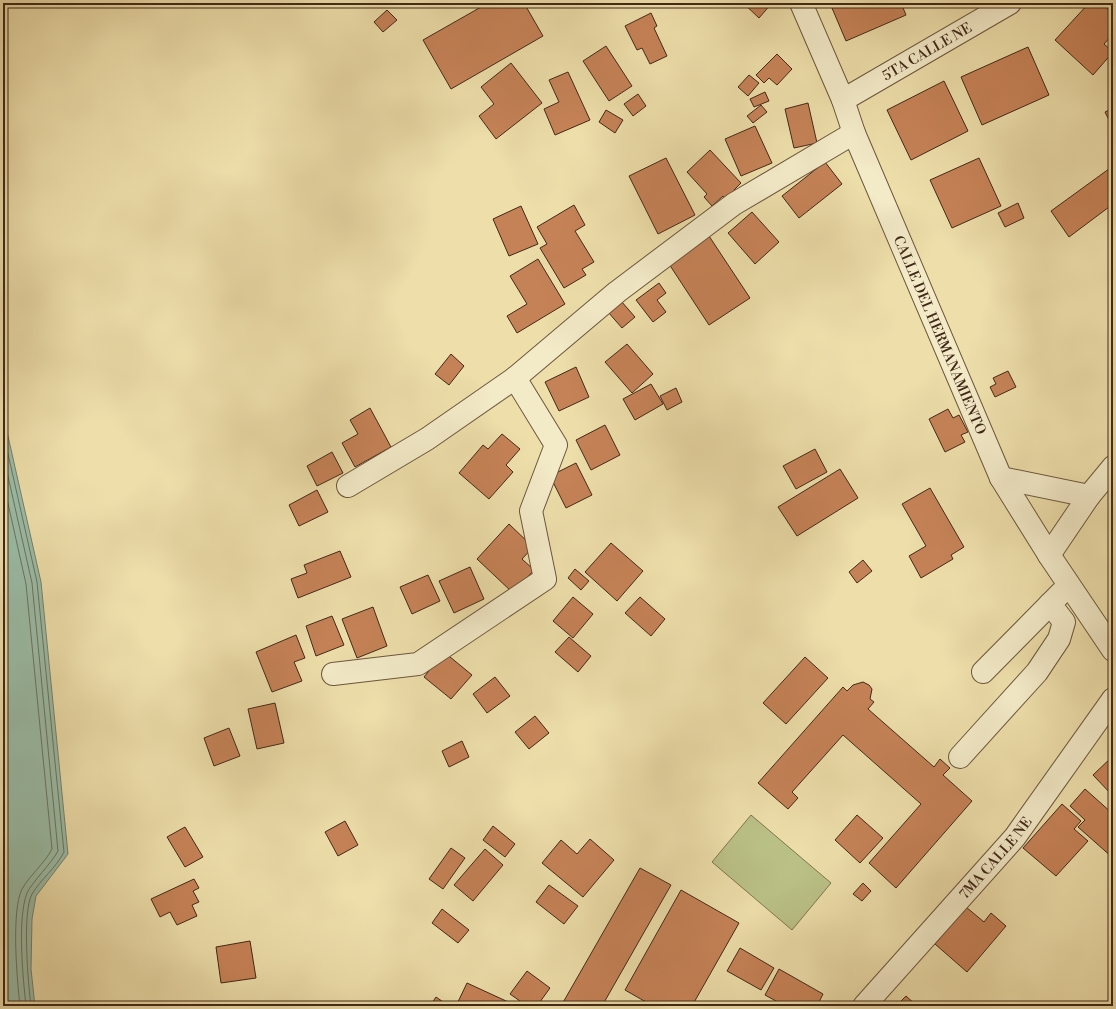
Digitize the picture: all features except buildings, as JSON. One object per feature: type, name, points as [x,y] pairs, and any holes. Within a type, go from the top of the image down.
[{"type":"street","name":"CALLE DEL HERMANAMIENTO","points":[[801,3],[843,100],[854,133],[1000,478],[1069,586],[1113,650]]},
{"type":"street","name":"5TA CALLE NE","points":[[843,100],[1010,3]]},
{"type":"street","points":[[348,486],[427,439],[515,378],[618,292],[734,204],[854,133]]},
{"type":"street","points":[[334,674],[418,664],[545,579],[531,512],[556,445],[515,378]]},
{"type":"street","points":[[1049,555],[1089,496],[1113,467]]},
{"type":"street","points":[[1000,478],[1089,496]]},
{"type":"street","points":[[983,672],[1069,586]]},
{"type":"street","points":[[960,757],[1037,672],[1059,639],[1064,622],[1050,604]]},
{"type":"street","name":"7MA CALLE NE","points":[[864,1006],[1015,837],[1113,699]]},
{"type":"green space","points":[[751,815],[831,883],[792,930],[712,862]]},
{"type":"water","points":[[3,414],[41,582],[68,854],[36,896],[32,919],[31,969],[35,1006],[3,1006]]}]
